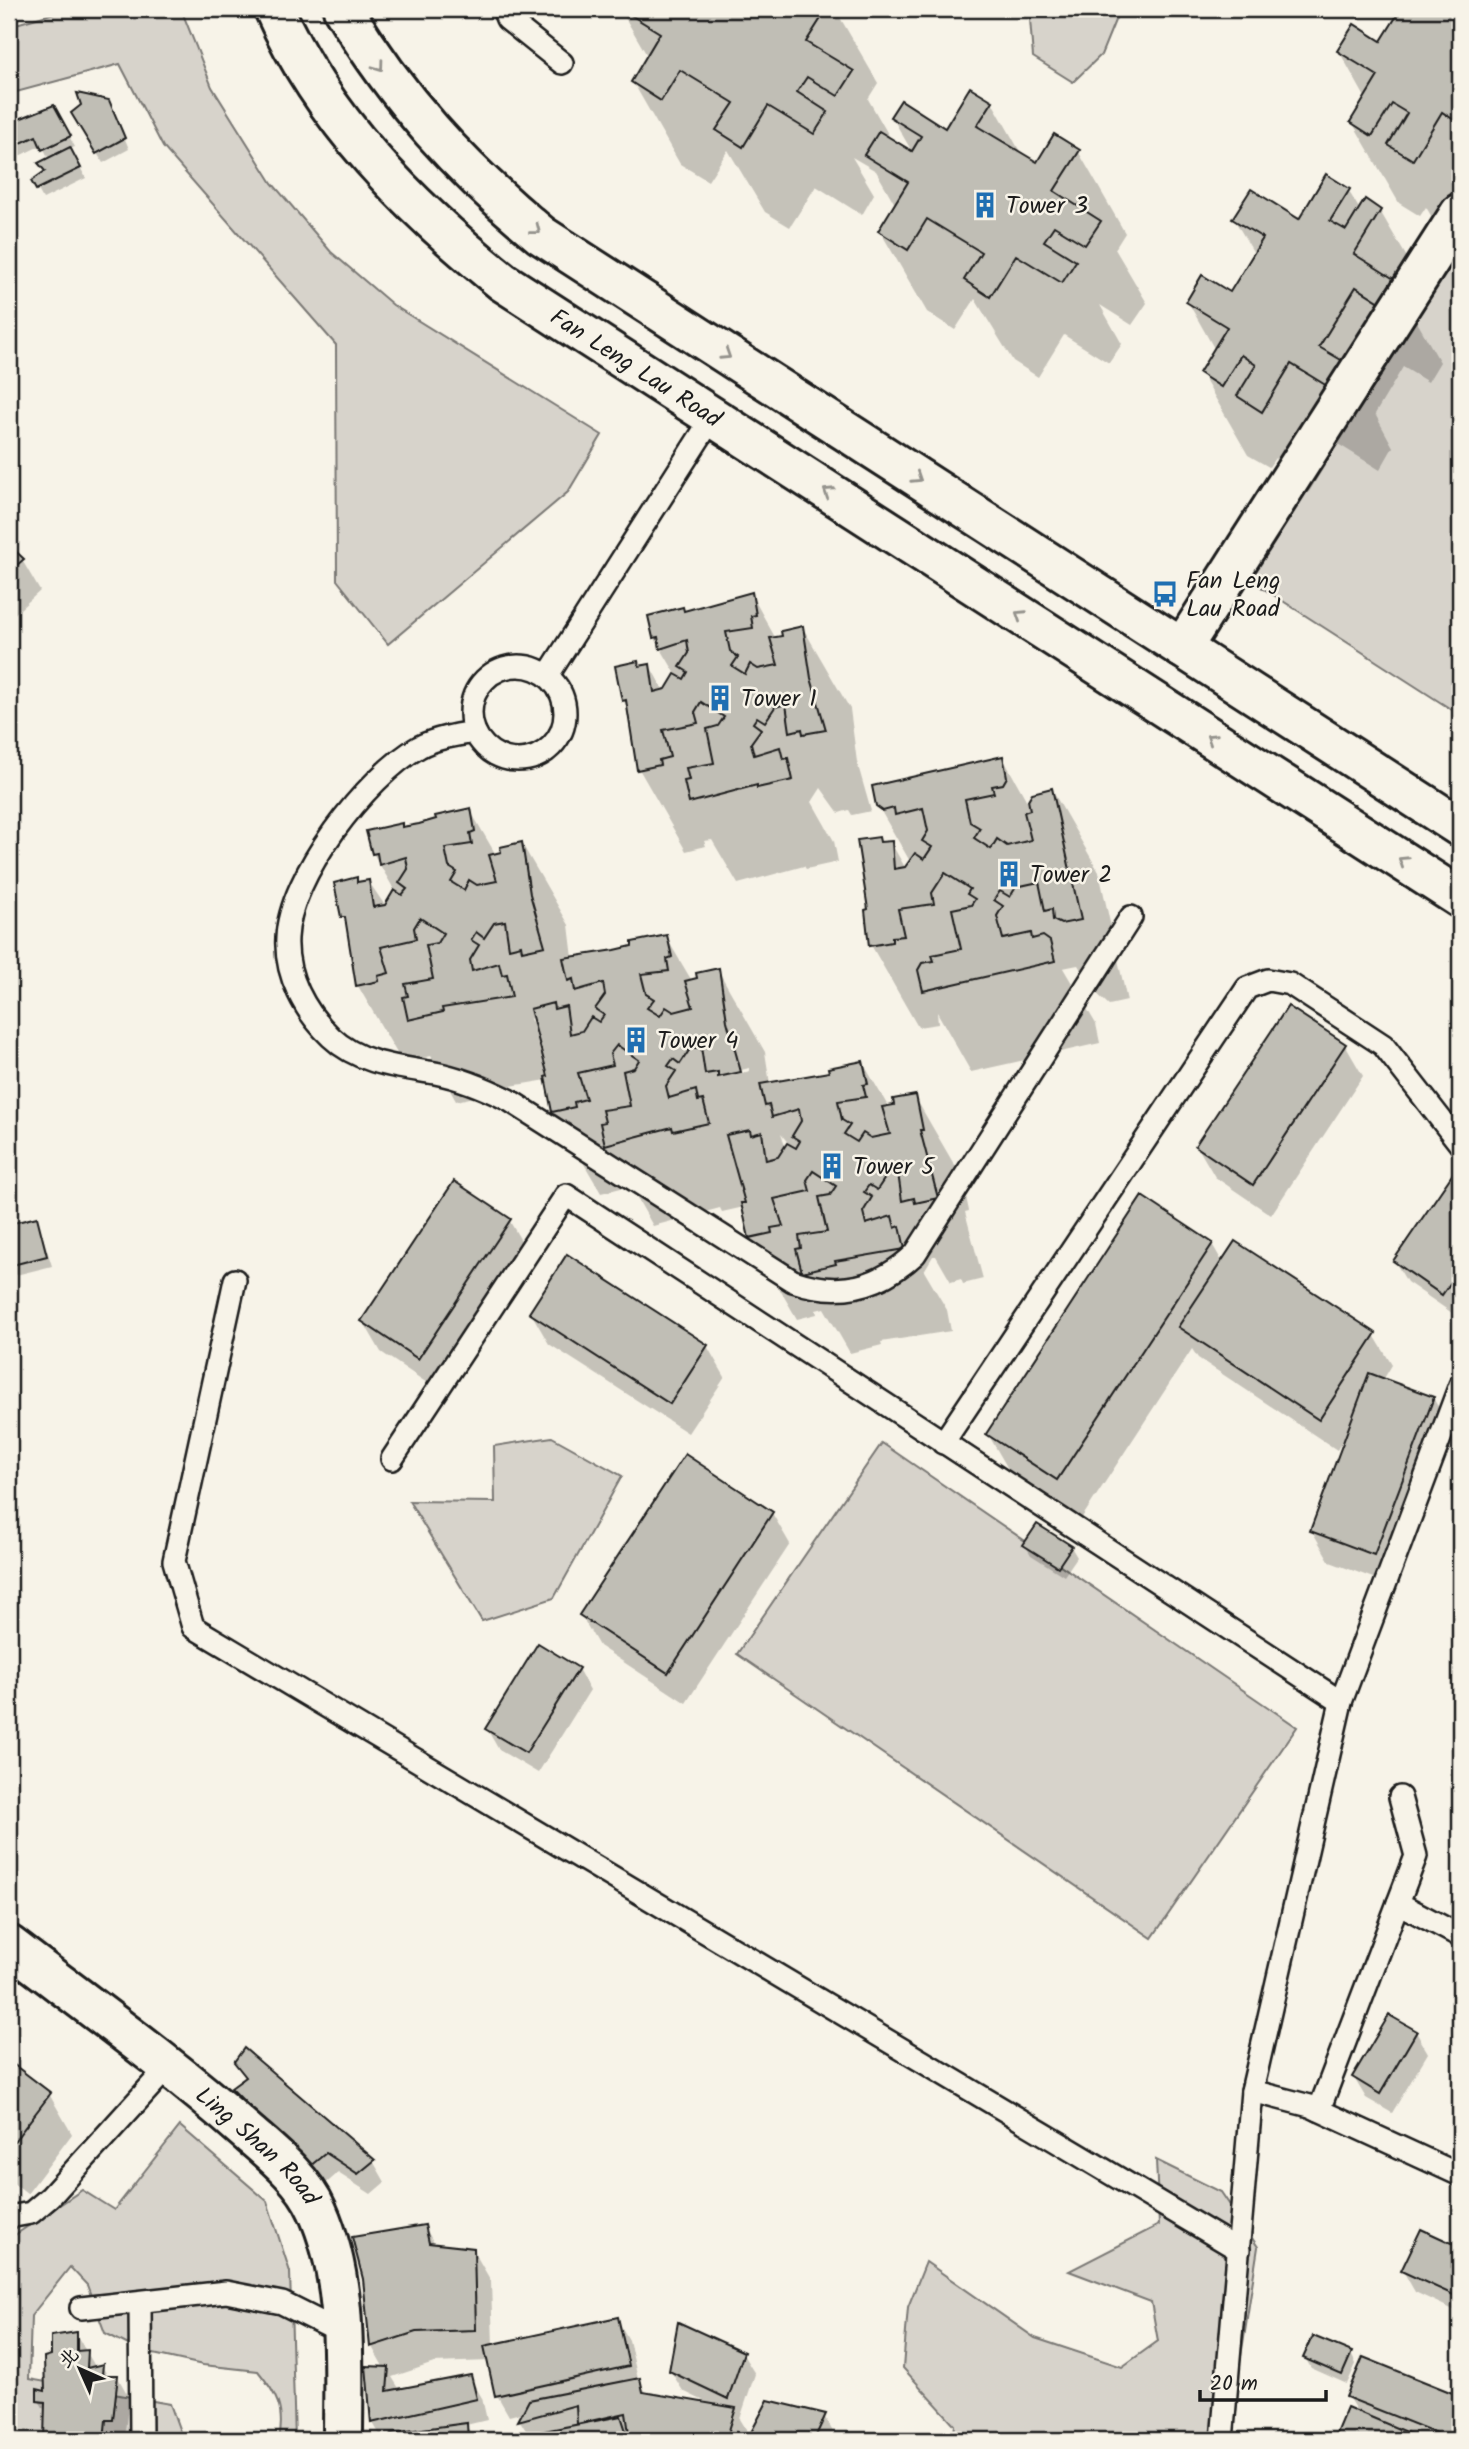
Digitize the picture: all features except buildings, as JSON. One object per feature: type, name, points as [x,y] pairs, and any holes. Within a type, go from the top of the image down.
[{"type":"street","name":"Fan Leng Lau Road","points":[[274,9],[286,38],[321,94],[361,147],[405,196],[452,241],[503,282],[1460,898]]},
{"type":"street","points":[[343,9],[373,58],[433,135],[494,195],[541,234],[1460,827]]},
{"type":"street","points":[[1182,648],[1460,213]]},
{"type":"street","name":"Ling Shan Road","points":[[9,1945],[168,2067],[285,2166],[317,2208],[332,2255],[344,2334],[343,2440]]},
{"type":"lane","points":[[503,9],[508,19],[562,63]]},
{"type":"lane","points":[[548,675],[712,418]]},
{"type":"lane","points":[[518,665],[548,675],[558,687],[564,701],[564,724],[554,745],[541,755],[510,760],[483,746],[475,732],[471,717],[472,701],[478,687],[489,676],[503,668],[518,665]]},
{"type":"lane","points":[[475,732],[429,743],[397,762],[344,818],[316,858],[293,902],[286,940],[292,977],[307,1011],[333,1039],[356,1054],[382,1064],[460,1079],[509,1100],[793,1281],[814,1288],[836,1291],[869,1285],[899,1269],[915,1254],[1131,917]]},
{"type":"lane","points":[[943,1443],[1225,1017],[1247,988],[1268,980],[1290,984],[1383,1045],[1460,1144]]},
{"type":"lane","points":[[392,1459],[566,1195],[1341,1702]]},
{"type":"lane","points":[[235,1280],[174,1561],[193,1627],[1239,2250]]},
{"type":"lane","points":[[1222,2440],[1252,2091],[1341,1702],[1460,1385]]},
{"type":"lane","points":[[1319,2110],[1416,1856],[1400,1797]]},
{"type":"lane","points":[[1398,1903],[1460,1936]]},
{"type":"lane","points":[[9,2217],[31,2213],[50,2197],[168,2067]]},
{"type":"lane","points":[[1252,2091],[1268,2093],[1319,2110],[1460,2175]]},
{"type":"lane","points":[[81,2308],[226,2292],[282,2304],[344,2334]]},
{"type":"lane","points":[[140,2302],[141,2440]]},
{"type":"shaded area","points":[[68,9],[181,9],[212,87],[272,183],[331,252],[393,305],[602,435],[568,492],[388,644],[337,580],[336,345],[163,147],[120,64],[9,94],[9,26]]},
{"type":"shaded area","points":[[1047,9],[1090,9],[1116,18],[1101,55],[1073,82],[1033,57],[1030,19]]},
{"type":"shaded area","points":[[1460,242],[1460,715],[1247,578]]},
{"type":"shaded area","points":[[552,1437],[622,1476],[554,1598],[482,1621],[409,1501],[495,1502],[494,1446]]},
{"type":"shaded area","points":[[882,1443],[1297,1727],[1152,1938],[737,1654]]},
{"type":"shaded area","points":[[180,2126],[267,2201],[290,2272],[295,2440],[279,2440],[281,2420],[278,2403],[258,2371],[203,2365],[140,2351],[105,2333],[87,2285],[70,2267],[31,2316],[29,2379],[170,2404],[182,2437],[180,2440],[9,2440],[9,2239],[82,2190],[114,2210]]},
{"type":"shaded area","points":[[1156,2160],[1221,2192],[1258,2247],[1228,2440],[953,2440],[955,2425],[903,2368],[908,2307],[926,2262],[1035,2338],[1122,2367],[1158,2341],[1151,2302],[1069,2271],[1159,2225]]},
{"type":"place","name":"Tower 3","points":[[985,205]]},
{"type":"place","name":"Fan Leng Lau Road","points":[[1165,594]]},
{"type":"place","name":"Tower 1","points":[[720,698]]},
{"type":"place","name":"Tower 2","points":[[1009,874]]},
{"type":"place","name":"Tower 4","points":[[636,1040]]},
{"type":"place","name":"Tower 5","points":[[832,1166]]}]
